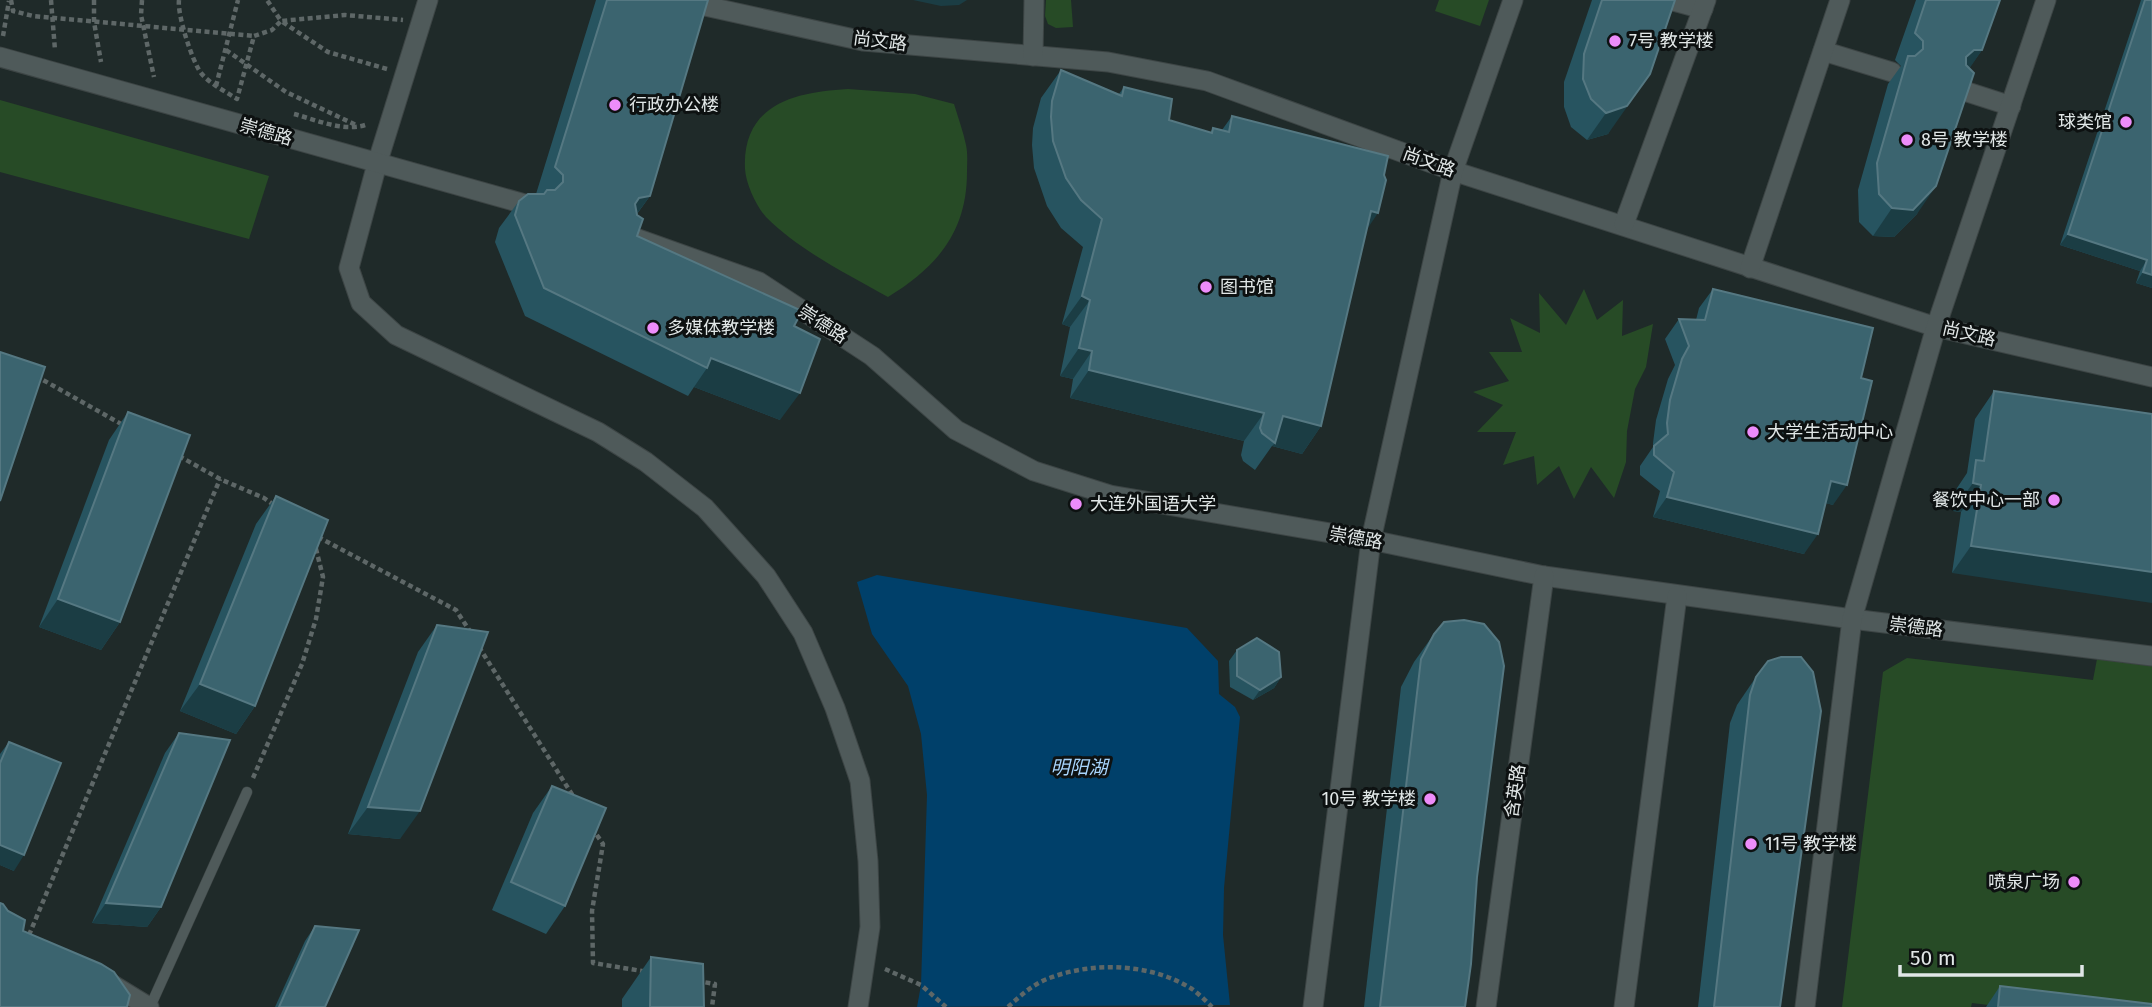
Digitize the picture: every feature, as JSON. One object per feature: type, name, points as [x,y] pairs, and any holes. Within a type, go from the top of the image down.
[{"type":"street","points":[[428,0],[413,22],[349,268],[361,303],[396,335],[598,432],[646,463],[705,508],[766,576],[803,633],[835,708],[860,781],[869,861],[870,927],[858,1007]]},
{"type":"street","points":[[1033,55],[1034,0]]},
{"type":"street","points":[[1313,1007],[1371,540],[1453,171],[1513,0]]},
{"type":"street","points":[[1624,224],[1704,4],[1670,0]]},
{"type":"street","points":[[1750,268],[1840,0]]},
{"type":"street","points":[[1805,1007],[1852,620],[1936,327],[2046,0]]},
{"type":"street","name":"尚文路","points":[[696,4],[863,41],[1108,62],[1207,81],[1453,171],[1624,224],[1750,268],[1936,327],[2152,377]]},
{"type":"street","points":[[1823,51],[1892,72]]},
{"type":"street","name":"崇德路","points":[[0,57],[532,206]]},
{"type":"street","points":[[1958,89],[2011,106]]},
{"type":"street","name":"崇德路","points":[[627,235],[759,282],[872,356],[956,430],[1034,471],[1110,495],[1371,540],[1544,576],[1852,620],[2152,656]]},
{"type":"street","name":"含英路","points":[[1486,1007],[1544,576]]},
{"type":"street","points":[[1624,1007],[1676,596]]},
{"type":"street","points":[[89,971],[150,1007]]},
{"type":"lane","points":[[150,1007],[247,792]]},
{"type":"path","points":[[10,0],[13,10],[33,16],[254,36],[272,30],[281,20],[345,15],[413,22]]},
{"type":"path","points":[[0,35],[3,36],[10,0]]},
{"type":"path","points":[[51,0],[55,50]]},
{"type":"path","points":[[94,0],[94,22],[101,62]]},
{"type":"path","points":[[142,0],[141,15],[154,77]]},
{"type":"path","points":[[179,0],[180,18],[200,72],[237,99]]},
{"type":"path","points":[[216,86],[238,0]]},
{"type":"path","points":[[267,0],[281,20],[328,52],[391,70],[387,81]]},
{"type":"path","points":[[402,33],[413,22]]},
{"type":"path","points":[[237,99],[254,36]]},
{"type":"path","points":[[42,47],[67,53]]},
{"type":"path","points":[[226,50],[286,92],[360,127]]},
{"type":"path","points":[[89,59],[114,66]]},
{"type":"path","points":[[141,73],[166,80]]},
{"type":"path","points":[[213,93],[249,102]]},
{"type":"path","points":[[287,112],[337,126],[360,127],[371,123]]},
{"type":"path","points":[[29,372],[124,426]]},
{"type":"path","points":[[172,452],[220,479],[264,498],[284,512]]},
{"type":"path","points":[[29,935],[220,479]]},
{"type":"path","points":[[247,792],[302,664],[316,619],[323,577],[312,534],[456,610],[471,634]]},
{"type":"path","points":[[478,645],[573,797]]},
{"type":"path","points":[[588,821],[603,844],[592,911],[593,963],[654,973]]},
{"type":"path","points":[[865,960],[921,985],[946,1007]]},
{"type":"path","points":[[1008,1007],[1045,979],[1079,969],[1122,968],[1159,973],[1193,990],[1212,1007]]},
{"type":"path","points":[[691,979],[715,984],[712,1007]]},
{"type":"green space","points":[[1046,0],[1071,0],[1073,27],[1056,28],[1048,24],[1045,16]]},
{"type":"green space","points":[[1439,0],[1489,0],[1480,26],[1435,11]]},
{"type":"green space","points":[[848,89],[915,94],[954,104],[966,145],[966,193],[955,230],[935,260],[888,297],[824,261],[779,229],[759,207],[749,188],[746,175],[746,147],[752,130],[762,116],[791,98]]},
{"type":"green space","points":[[0,100],[269,176],[249,239],[0,172]]},
{"type":"green space","points":[[1584,289],[1597,320],[1623,300],[1622,336],[1653,324],[1646,367],[1635,389],[1627,431],[1626,462],[1614,498],[1591,467],[1574,499],[1559,466],[1537,485],[1534,456],[1503,465],[1516,432],[1477,432],[1503,405],[1473,392],[1509,381],[1489,352],[1522,352],[1510,318],[1540,333],[1539,293],[1566,325]]},
{"type":"green space","points":[[1907,658],[2093,680],[2097,659],[2152,666],[2152,1007],[2005,1007],[1972,1003],[1971,1007],[1842,1007],[1883,672]]},
{"type":"water","name":"明阳湖","points":[[877,575],[1187,628],[1218,661],[1219,694],[1235,707],[1240,717],[1224,888],[1223,935],[1230,1005],[917,1007],[921,985],[927,795],[921,734],[908,686],[872,634],[857,582]]},
{"type":"building","points":[[607,0],[708,0],[650,196],[639,198],[635,204],[637,215],[643,219],[637,236],[802,311],[794,326],[820,339],[800,393],[711,358],[707,368],[544,288],[515,215],[519,201],[528,194],[544,194],[547,190],[555,190],[563,182],[563,175],[555,167]]},
{"type":"building","name":"7号 教学楼","points":[[1602,0],[1675,0],[1650,74],[1627,106],[1606,113],[1591,99],[1583,79],[1584,54]]},
{"type":"building","name":"8号 教学楼","points":[[1926,0],[2000,0],[1982,50],[1974,50],[1966,57],[1966,65],[1974,73],[1936,186],[1913,210],[1892,208],[1879,194],[1877,163],[1908,56],[1915,56],[1923,49],[1923,41],[1915,33]]},
{"type":"building","name":"球类馆","points":[[2145,0],[2152,0],[2152,275],[2143,272],[2147,260],[2068,234]]},
{"type":"building","name":"图书馆","points":[[1061,70],[1122,96],[1124,87],[1172,99],[1169,120],[1212,133],[1213,128],[1229,132],[1232,116],[1388,156],[1384,175],[1386,180],[1378,213],[1371,211],[1321,426],[1283,416],[1275,443],[1262,433],[1260,428],[1264,413],[1089,370],[1092,351],[1079,348],[1090,300],[1082,296],[1102,219],[1081,200],[1066,178],[1053,141],[1052,101]]},
{"type":"building","name":"大学生活动中心","points":[[1713,289],[1873,328],[1861,378],[1872,381],[1847,485],[1831,481],[1818,534],[1667,497],[1674,472],[1654,455],[1654,446],[1668,434],[1670,400],[1682,359],[1689,346],[1679,319],[1705,320]]},
{"type":"building","points":[[0,352],[45,367],[0,501]]},
{"type":"building","name":"餐饮中心一部","points":[[1994,391],[2152,414],[2152,572],[1971,546],[1981,485],[1973,483],[1976,460],[1984,461]]},
{"type":"building","points":[[128,412],[190,435],[120,622],[58,599]]},
{"type":"building","points":[[276,496],[328,520],[255,706],[200,684]]},
{"type":"building","name":"10号 教学楼","points":[[1464,620],[1484,624],[1499,642],[1504,666],[1477,877],[1465,1007],[1380,1007],[1421,659],[1434,634],[1444,622]]},
{"type":"building","points":[[437,625],[488,632],[420,811],[368,807]]},
{"type":"building","points":[[1257,638],[1279,652],[1281,677],[1260,690],[1237,676],[1237,650]]},
{"type":"building","name":"11号 教学楼","points":[[1781,657],[1801,657],[1813,672],[1821,711],[1780,1007],[1714,1007],[1750,695],[1756,677],[1768,661]]},
{"type":"building","points":[[179,733],[230,740],[161,907],[106,903]]},
{"type":"building","points":[[9,742],[61,763],[24,855],[0,845],[0,763]]},
{"type":"building","points":[[552,786],[606,808],[565,906],[511,882]]},
{"type":"building","points":[[0,903],[8,911],[25,920],[23,931],[114,972],[130,995],[127,1007],[0,1007]]},
{"type":"building","points":[[315,926],[359,930],[325,1007],[279,1007]]},
{"type":"building","points":[[651,957],[703,964],[704,1007],[650,1007]]},
{"type":"building","points":[[2000,986],[2152,1004],[2152,1007],[1998,1007]]},
{"type":"place","name":"7号 教学楼","points":[[1615,41]]},
{"type":"place","name":"行政办公楼","points":[[615,105]]},
{"type":"place","name":"球类馆","points":[[2126,122]]},
{"type":"place","name":"8号 教学楼","points":[[1907,140]]},
{"type":"place","name":"图书馆","points":[[1206,287]]},
{"type":"place","name":"多媒体教学楼","points":[[653,328]]},
{"type":"place","name":"大学生活动中心","points":[[1753,432]]},
{"type":"place","name":"餐饮中心一部","points":[[2054,500]]},
{"type":"place","name":"大连外国语大学","points":[[1076,504]]},
{"type":"place","name":"10号 教学楼","points":[[1430,799]]},
{"type":"place","name":"11号 教学楼","points":[[1751,844]]},
{"type":"place","name":"喷泉广场","points":[[2074,882]]}]
